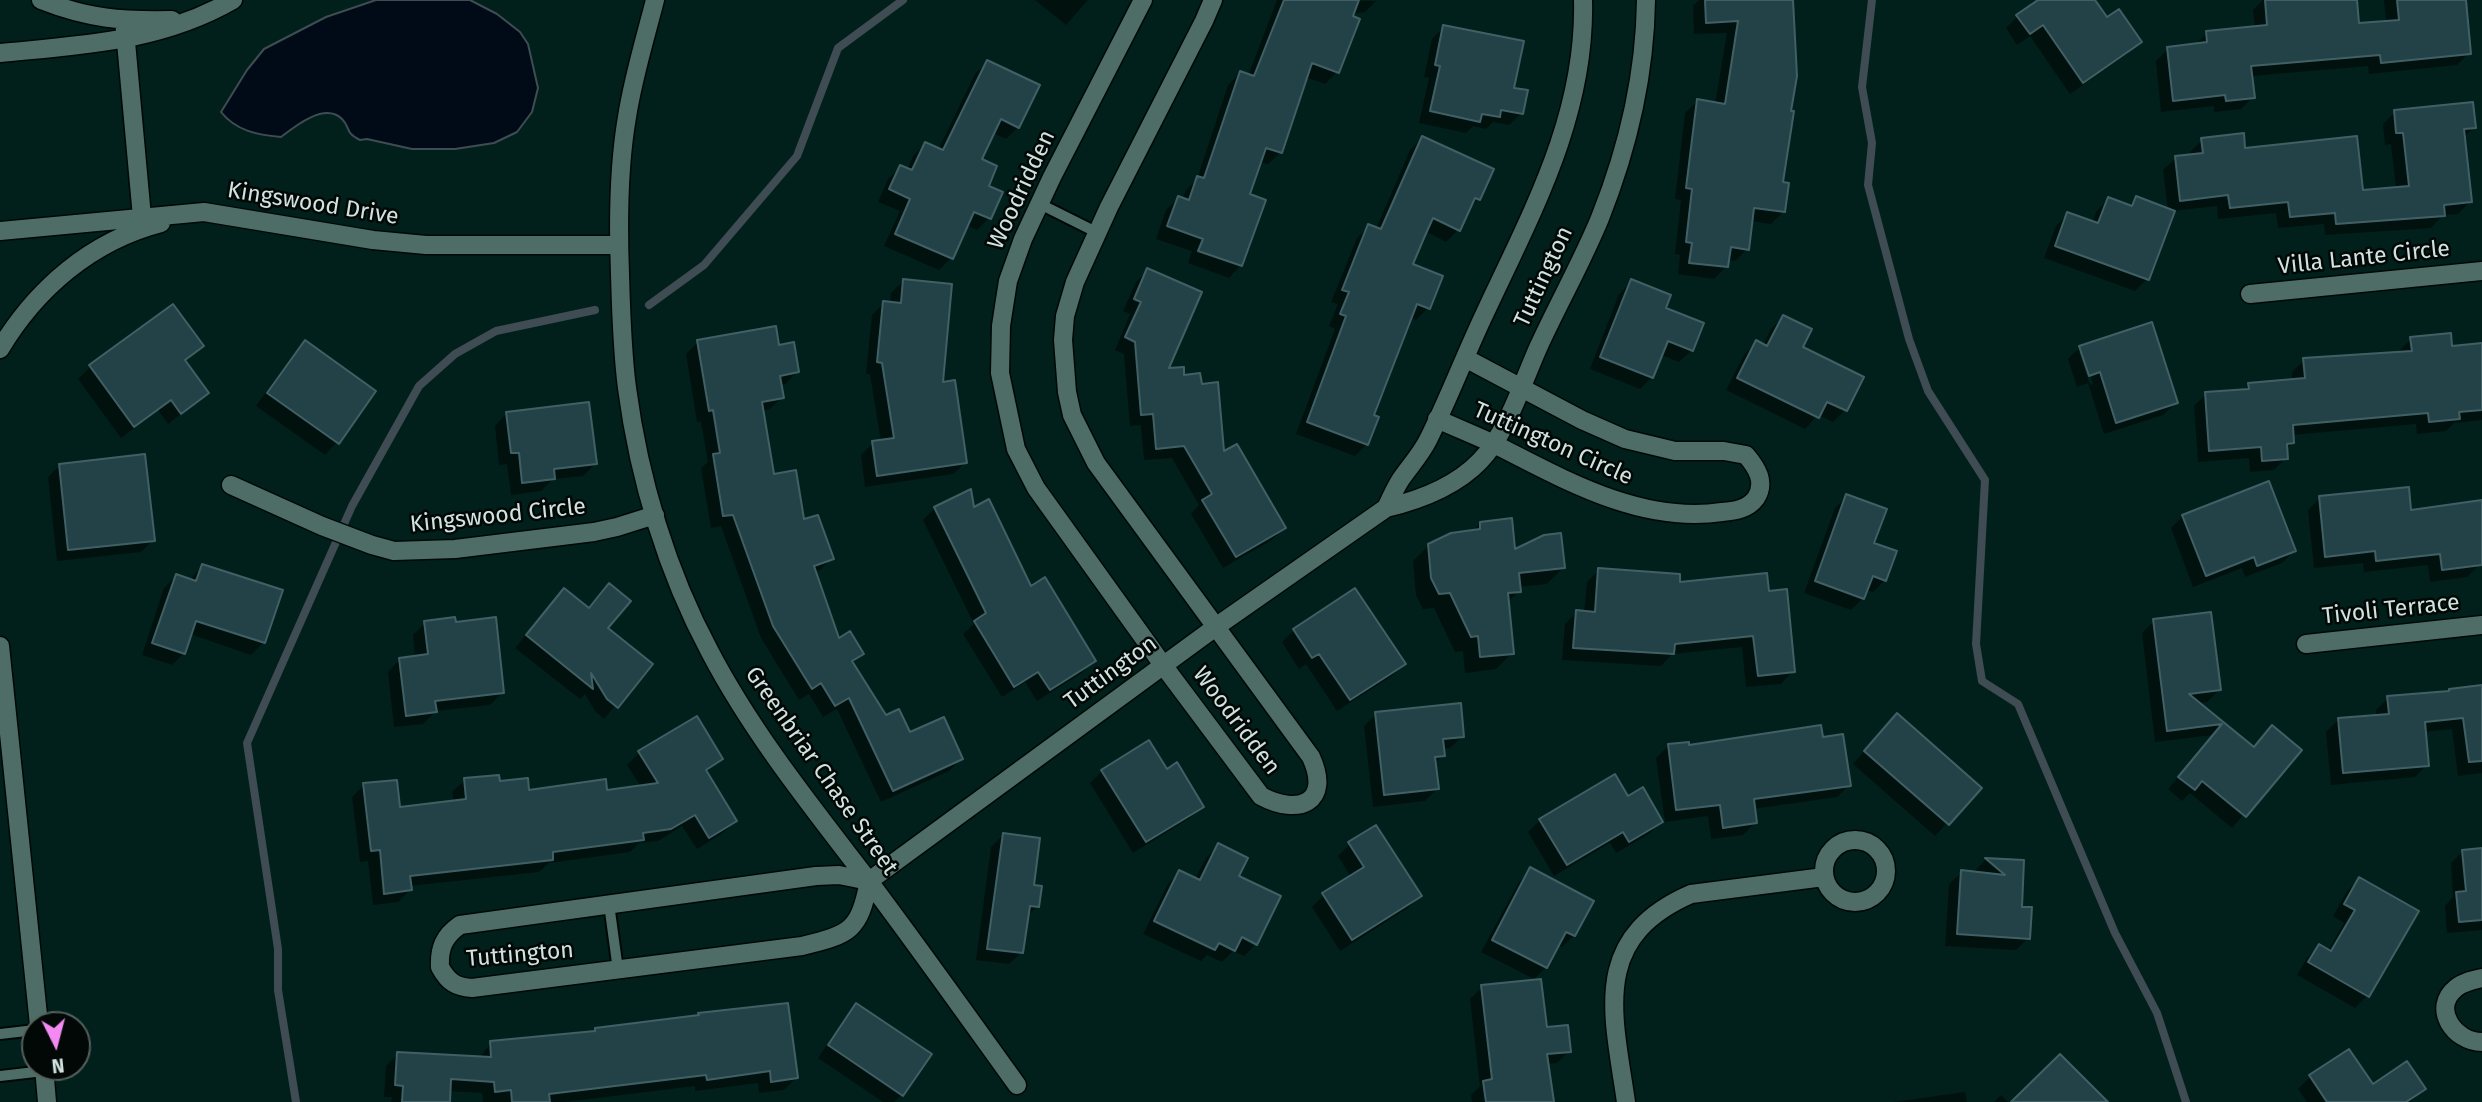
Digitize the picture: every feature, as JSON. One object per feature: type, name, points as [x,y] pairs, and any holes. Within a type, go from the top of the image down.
[{"type":"street","points":[[41,0],[97,18],[197,19]]},
{"type":"street","points":[[0,53],[126,40],[197,19],[233,0]]},
{"type":"street","name":"Greenbriar Chase Street","points":[[655,0],[626,118],[619,193],[619,244],[622,335],[628,390],[644,473],[672,568],[690,611],[730,688],[813,811],[869,881],[1017,1085]]},
{"type":"street","name":"Woodridden","points":[[1143,0],[1040,204],[1008,281],[1001,326],[1000,373],[1016,449],[1048,507],[1261,796],[1286,806],[1305,803],[1317,791],[1320,782],[1311,757],[1096,463],[1072,415],[1064,359],[1065,316],[1076,282],[1213,0]]},
{"type":"street","name":"Tuttington","points":[[1386,508],[1400,480],[1427,442],[1524,233],[1563,137],[1582,53],[1583,0]]},
{"type":"street","name":"Tuttington","points":[[869,881],[839,875],[816,876],[460,925],[450,932],[443,943],[440,967],[453,984],[472,988],[802,946],[850,929],[863,911],[869,881],[1217,626],[1386,508],[1412,501],[1462,478],[1494,444],[1599,220],[1619,165],[1638,88],[1646,0]]},
{"type":"street","points":[[0,349],[27,310],[78,261],[143,222],[124,20]]},
{"type":"street","name":"Kingswood Drive","points":[[0,230],[143,222],[204,212],[373,240],[426,245],[619,244]]},
{"type":"street","name":"Villa Lante Circle","points":[[2250,294],[2482,271]]},
{"type":"street","name":"Tuttington Circle","points":[[1437,419],[1549,472],[1613,500],[1642,509],[1676,513],[1715,513],[1749,506],[1757,496],[1761,485],[1759,474],[1746,456],[1724,450],[1675,451],[1625,439],[1582,420],[1465,358]]},
{"type":"street","name":"Kingswood Circle","points":[[231,485],[322,526],[394,551],[455,549],[594,532],[655,514]]},
{"type":"street","name":"Tivoli Terrace","points":[[2306,644],[2482,625]]},
{"type":"street","points":[[0,646],[38,1011]]},
{"type":"street","points":[[1626,1102],[1614,997],[1619,961],[1639,928],[1673,902],[1691,894],[1824,877]]},
{"type":"street","points":[[2482,978],[2465,982],[2454,989],[2447,1000],[2446,1009],[2455,1032],[2465,1039],[2482,1042]]},
{"type":"street","points":[[45,1081],[47,1102]]},
{"type":"lane","points":[[1040,204],[1098,233]]},
{"type":"lane","points":[[609,904],[618,970]]},
{"type":"lane","points":[[0,1034],[21,1032]]},
{"type":"lane","points":[[0,1076],[21,1073]]},
{"type":"shaded area","points":[[376,0],[470,0],[497,14],[520,32],[528,44],[538,88],[532,112],[517,132],[494,143],[455,149],[412,149],[367,139],[360,140],[352,135],[345,122],[335,114],[319,114],[281,137],[248,131],[233,124],[221,112],[247,70],[264,49],[326,17]]},
{"type":"building","points":[[1284,0],[1359,0],[1353,16],[1360,19],[1339,73],[1312,63],[1282,153],[1266,148],[1250,194],[1266,200],[1242,266],[1198,251],[1203,239],[1167,226],[1178,196],[1189,200],[1197,176],[1204,178],[1240,71],[1254,76]]},
{"type":"building","points":[[1705,0],[1793,0],[1797,76],[1783,182],[1789,183],[1785,212],[1754,208],[1749,250],[1731,247],[1728,267],[1689,263],[1692,243],[1686,242],[1692,189],[1686,188],[1697,99],[1725,104],[1738,21],[1706,23]]},
{"type":"building","points":[[2038,0],[2095,0],[2107,17],[2119,9],[2142,42],[2083,83],[2043,25],[2030,34],[2016,15]]},
{"type":"building","points":[[2265,0],[2357,0],[2359,23],[2399,20],[2397,0],[2466,0],[2471,54],[2381,63],[2380,55],[2251,66],[2255,98],[2226,101],[2225,95],[2173,101],[2167,47],[2207,42],[2206,31],[2267,25]]},
{"type":"building","points":[[1443,25],[1524,41],[1514,88],[1528,90],[1523,114],[1501,110],[1500,117],[1482,114],[1480,122],[1430,111],[1440,66],[1435,65]]},
{"type":"building","points":[[987,60],[1040,85],[1019,128],[1001,119],[982,159],[997,166],[989,186],[1003,192],[991,219],[974,212],[953,259],[895,234],[910,199],[889,189],[900,165],[912,170],[925,142],[943,150]]},
{"type":"building","points":[[2473,102],[2476,128],[2464,129],[2472,202],[2444,205],[2445,216],[2336,224],[2335,213],[2290,217],[2288,202],[2230,208],[2228,195],[2180,201],[2175,156],[2203,153],[2201,138],[2244,133],[2245,148],[2357,136],[2363,190],[2409,186],[2403,133],[2396,133],[2394,110]]},
{"type":"building","points":[[1422,136],[1494,169],[1480,200],[1475,198],[1460,231],[1433,218],[1413,264],[1443,276],[1430,309],[1417,304],[1374,415],[1379,417],[1368,445],[1307,422],[1346,316],[1340,314],[1349,292],[1342,290],[1368,224],[1381,229]]},
{"type":"building","points":[[2136,196],[2175,211],[2149,280],[2055,246],[2067,212],[2098,223],[2108,197],[2132,206]]},
{"type":"building","points":[[1147,268],[1202,292],[1169,368],[1184,367],[1184,375],[1200,373],[1202,384],[1218,382],[1224,451],[1237,444],[1286,528],[1236,557],[1202,500],[1212,494],[1184,446],[1156,449],[1153,414],[1141,415],[1135,342],[1125,337],[1141,302],[1134,299]]},
{"type":"building","points":[[903,279],[952,284],[943,382],[955,380],[967,463],[877,476],[872,441],[894,438],[882,363],[877,362],[883,301],[901,303]]},
{"type":"building","points":[[1631,279],[1671,295],[1666,308],[1704,323],[1693,351],[1668,341],[1653,378],[1600,357]]},
{"type":"building","points":[[173,304],[204,346],[185,360],[209,393],[181,414],[171,400],[134,427],[89,365]]},
{"type":"building","points":[[1783,315],[1812,329],[1803,347],[1864,377],[1847,411],[1827,402],[1819,418],[1737,378],[1756,340],[1767,346]]},
{"type":"building","points":[[2152,322],[2178,403],[2116,423],[2100,372],[2089,376],[2079,346]]},
{"type":"building","points":[[776,326],[779,345],[794,342],[799,372],[780,376],[784,398],[762,402],[774,474],[796,470],[804,519],[818,515],[834,559],[814,566],[839,638],[850,631],[864,654],[852,661],[886,715],[899,709],[910,732],[944,717],[963,759],[893,791],[849,698],[835,706],[821,683],[812,689],[773,626],[733,515],[723,516],[713,454],[720,453],[713,410],[709,411],[697,340]]},
{"type":"building","points":[[2451,333],[2452,346],[2482,343],[2482,410],[2459,412],[2460,419],[2429,422],[2428,413],[2293,425],[2294,443],[2287,444],[2288,459],[2262,461],[2261,447],[2209,451],[2205,392],[2249,389],[2248,383],[2305,378],[2303,358],[2412,351],[2410,337]]},
{"type":"building","points":[[305,340],[376,391],[339,444],[267,393]]},
{"type":"building","points":[[589,402],[597,464],[554,469],[555,479],[522,483],[519,453],[511,453],[506,412]]},
{"type":"building","points":[[145,454],[155,541],[68,550],[59,464]]},
{"type":"building","points":[[2269,481],[2296,551],[2257,566],[2254,557],[2206,576],[2182,515]]},
{"type":"building","points":[[2409,487],[2411,510],[2482,500],[2482,565],[2442,570],[2440,554],[2376,561],[2375,551],[2325,557],[2319,496]]},
{"type":"building","points":[[971,489],[974,507],[989,499],[1031,586],[1045,577],[1096,661],[1050,690],[1038,672],[1014,687],[974,621],[986,613],[934,507]]},
{"type":"building","points":[[1846,494],[1887,509],[1874,543],[1897,551],[1886,581],[1873,576],[1864,599],[1815,581]]},
{"type":"building","points":[[1512,518],[1515,549],[1544,535],[1561,533],[1565,568],[1519,573],[1521,592],[1508,593],[1514,654],[1480,657],[1478,636],[1471,637],[1450,593],[1439,594],[1431,578],[1428,544],[1451,533],[1480,529],[1480,522]]},
{"type":"building","points":[[202,564],[283,590],[265,643],[196,621],[185,654],[152,643],[176,574],[196,581]]},
{"type":"building","points":[[1598,568],[1680,574],[1680,582],[1767,573],[1769,591],[1787,589],[1795,672],[1758,676],[1753,636],[1675,644],[1674,654],[1573,648],[1576,610],[1595,612]]},
{"type":"building","points":[[609,583],[631,601],[608,628],[653,664],[618,708],[607,699],[591,673],[593,689],[526,635],[564,588],[589,608]]},
{"type":"building","points":[[1355,588],[1406,664],[1350,700],[1319,654],[1312,658],[1293,629]]},
{"type":"building","points":[[2211,612],[2221,690],[2189,694],[2254,747],[2272,725],[2302,750],[2246,817],[2202,781],[2195,790],[2178,777],[2222,724],[2167,731],[2153,619]]},
{"type":"building","points":[[455,617],[456,622],[496,617],[504,693],[435,701],[437,712],[406,716],[399,658],[428,654],[424,621]]},
{"type":"building","points":[[2482,685],[2482,761],[2469,762],[2463,718],[2425,722],[2429,766],[2343,773],[2338,718],[2389,714],[2387,696],[2449,691]]},
{"type":"building","points":[[1461,703],[1464,737],[1443,739],[1445,756],[1435,757],[1439,789],[1384,795],[1375,712]]},
{"type":"building","points":[[1897,713],[1982,788],[1949,825],[1864,751]]},
{"type":"building","points":[[697,716],[723,759],[706,770],[737,821],[709,838],[695,815],[671,829],[643,833],[644,840],[553,852],[553,860],[410,876],[412,890],[384,894],[380,850],[371,851],[363,783],[397,780],[400,807],[466,799],[464,778],[499,775],[500,781],[528,778],[529,790],[606,779],[607,790],[658,783],[638,751]]},
{"type":"building","points":[[1821,725],[1823,737],[1843,734],[1851,786],[1754,799],[1757,823],[1723,828],[1720,805],[1676,810],[1668,744],[1689,742],[1689,745]]},
{"type":"building","points":[[1149,740],[1167,769],[1177,762],[1204,807],[1146,842],[1101,770]]},
{"type":"building","points":[[1615,774],[1628,796],[1643,787],[1663,822],[1629,842],[1623,832],[1567,865],[1539,819]]},
{"type":"building","points":[[1376,825],[1422,896],[1352,940],[1322,893],[1364,867],[1348,842]]},
{"type":"building","points":[[1003,833],[1040,838],[1034,885],[1042,886],[1039,907],[1030,906],[1023,953],[987,949]]},
{"type":"building","points":[[1218,843],[1248,858],[1239,876],[1281,896],[1257,945],[1242,937],[1235,951],[1219,943],[1215,950],[1154,921],[1179,870],[1200,880]]},
{"type":"building","points":[[2482,848],[2482,920],[2459,922],[2456,892],[2466,891],[2462,850]]},
{"type":"building","points":[[1985,858],[2024,860],[2022,907],[2032,907],[2030,939],[1957,934],[1961,870],[2005,875]]},
{"type":"building","points":[[1530,867],[1594,901],[1575,936],[1566,932],[1547,968],[1492,940]]},
{"type":"building","points":[[2359,877],[2419,911],[2369,997],[2308,962],[2319,944],[2331,951],[2355,910],[2344,904]]},
{"type":"building","points":[[1541,979],[1547,1027],[1568,1025],[1571,1052],[1547,1054],[1554,1102],[1486,1102],[1483,1081],[1492,1079],[1481,985]]},
{"type":"building","points":[[788,1003],[798,1078],[771,1082],[770,1071],[707,1080],[706,1075],[549,1094],[550,1102],[512,1102],[511,1090],[495,1092],[494,1082],[451,1079],[450,1102],[402,1102],[403,1086],[395,1085],[397,1052],[491,1057],[490,1041],[595,1031],[595,1028],[699,1015],[698,1013]]},
{"type":"building","points":[[856,1003],[932,1054],[903,1096],[828,1045]]},
{"type":"building","points":[[2349,1049],[2373,1084],[2407,1061],[2426,1089],[2406,1102],[2327,1102],[2309,1075]]},
{"type":"building","points":[[2060,1054],[2108,1102],[2011,1102]]},
{"type":"waterway","points":[[649,305],[704,265],[797,156],[838,48],[903,0]]},
{"type":"waterway","points":[[1872,0],[1862,87],[1872,143],[1868,185],[1909,339],[1928,391],[1985,480],[1976,644],[1982,681],[2018,704],[2115,933],[2157,1013],[2186,1102]]},
{"type":"waterway","points":[[296,1102],[278,990],[278,949],[247,743],[352,506],[419,386],[455,354],[496,331],[595,310]]}]
